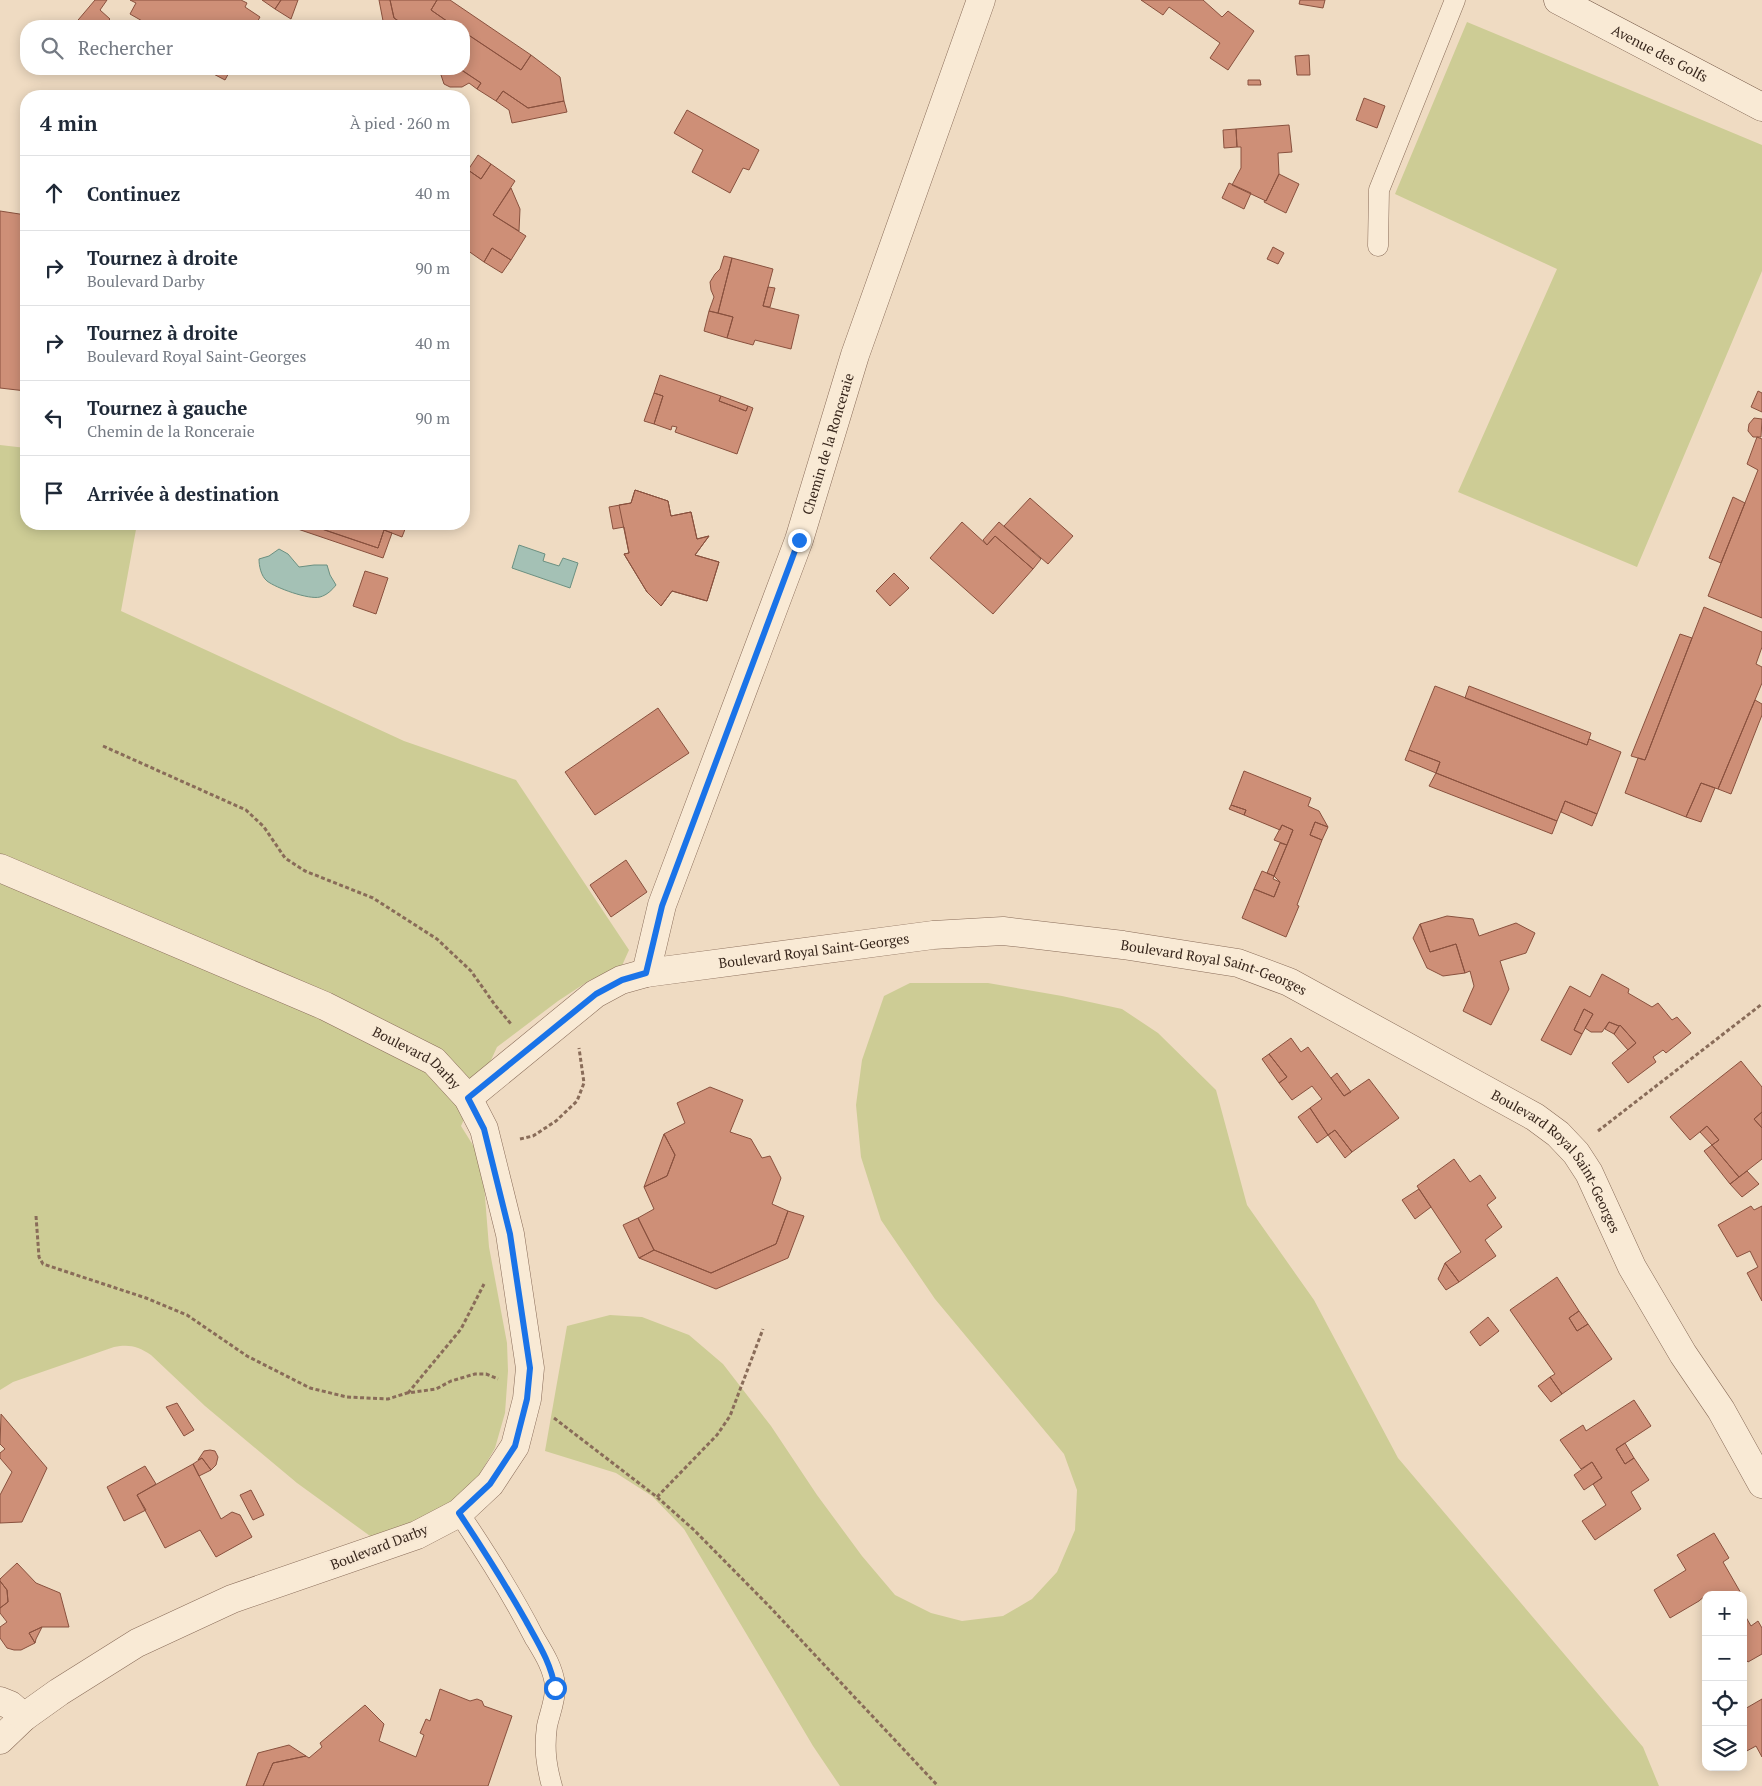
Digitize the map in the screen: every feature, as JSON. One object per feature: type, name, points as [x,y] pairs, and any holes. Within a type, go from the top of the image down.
[{"type":"street","name":"Chemin de la Ronceraie","points":[[646,973],[662,906],[799,540],[855,355],[981,0]]},
{"type":"street","name":"Avenue des Golfs","points":[[1558,0],[1762,107]]},
{"type":"street","name":"Boulevard Darby","points":[[0,868],[325,1006],[434,1061],[468,1098],[484,1129],[510,1234],[530,1368],[527,1399],[515,1446],[490,1484],[459,1513],[417,1535],[232,1599],[137,1643],[59,1692],[24,1718],[0,1740]]},
{"type":"street","name":"Boulevard Royal Saint-Georges","points":[[468,1098],[596,994],[622,980],[646,973],[933,935],[1003,932],[1123,945],[1238,963],[1289,982],[1536,1117],[1558,1134],[1576,1153],[1589,1173],[1632,1267],[1683,1354],[1725,1417],[1762,1484]]},
{"type":"street","points":[[0,1701],[10,1705],[24,1718]]},
{"type":"lane","points":[[1378,246],[1379,190],[1455,0]]},
{"type":"lane","points":[[459,1513],[490,1558],[552,1671],[555,1688],[554,1702],[547,1726],[545,1762],[552,1786]]},
{"type":"path","points":[[103,746],[246,810],[264,827],[285,858],[305,871],[373,898],[437,940],[471,971],[512,1026]]},
{"type":"path","points":[[1576,1153],[1592,1136],[1762,1004]]},
{"type":"path","points":[[489,1149],[533,1136],[556,1121],[577,1101],[584,1082],[580,1048],[572,1045]]},
{"type":"path","points":[[36,1216],[39,1258],[43,1264],[146,1298],[187,1315],[247,1356],[310,1388],[348,1397],[388,1399],[407,1393],[436,1389],[451,1381],[475,1374],[486,1374],[507,1383],[657,1497],[694,1530],[768,1605],[938,1786]]},
{"type":"path","points":[[407,1393],[461,1329],[488,1278]]},
{"type":"path","points":[[657,1497],[717,1435],[730,1416],[763,1330]]},
{"type":"shaded area","points":[[1467,22],[1762,145],[1762,271],[1637,567],[1458,492],[1557,269],[1395,194]]},
{"type":"shaded area","points":[[0,445],[20,447],[20,530],[136,530],[121,611],[404,741],[516,780],[629,950],[620,970],[590,980],[558,1001],[497,1047],[461,1126],[476,1150],[483,1172],[489,1247],[507,1343],[508,1371],[505,1413],[495,1448],[475,1482],[446,1509],[377,1541],[297,1483],[205,1406],[151,1355],[138,1348],[129,1346],[114,1347],[13,1382],[0,1390]]},
{"type":"shaded area","points":[[519,545],[545,554],[543,561],[559,566],[563,558],[578,563],[570,588],[512,568]]},
{"type":"shaded area","points":[[279,549],[288,554],[299,567],[327,565],[336,585],[325,595],[308,597],[271,584],[262,574],[259,559],[269,556]]},
{"type":"shaded area","points":[[910,983],[988,983],[1122,1009],[1158,1033],[1216,1090],[1247,1205],[1314,1300],[1398,1458],[1643,1747],[1659,1786],[840,1786],[813,1746],[684,1529],[652,1496],[616,1473],[545,1451],[567,1326],[610,1315],[642,1317],[689,1335],[723,1364],[771,1426],[817,1495],[862,1556],[895,1595],[931,1613],[962,1621],[1003,1616],[1032,1599],[1057,1572],[1075,1530],[1077,1490],[1064,1454],[935,1299],[881,1220],[861,1157],[856,1105],[862,1060],[884,996]]},
{"type":"building","points":[[95,0],[107,0],[100,10],[109,20],[78,20]]},
{"type":"building","points":[[130,0],[241,0],[247,3],[245,7],[260,17],[258,20],[140,20],[130,14],[136,3]]},
{"type":"building","points":[[262,0],[281,0],[275,9]]},
{"type":"building","points":[[281,0],[298,0],[291,19],[275,9]]},
{"type":"building","points":[[379,0],[390,0],[394,18],[397,20],[383,20]]},
{"type":"building","points":[[390,0],[437,0],[431,10],[445,20],[397,20],[394,18]]},
{"type":"building","points":[[437,0],[450,0],[531,55],[521,70],[470,36],[470,20],[445,20],[431,10]]},
{"type":"building","points":[[1141,0],[1203,0],[1222,17],[1228,11],[1254,31],[1228,70],[1210,58],[1220,43],[1169,7],[1163,15]]},
{"type":"building","points":[[1300,0],[1325,0],[1323,8],[1299,4]]},
{"type":"building","points":[[470,36],[521,70],[531,55],[560,77],[564,101],[528,108],[503,91],[496,101],[477,89],[481,83],[469,75]]},
{"type":"building","points":[[1309,55],[1310,75],[1297,75],[1295,56]]},
{"type":"building","points":[[215,75],[228,75],[225,80]]},
{"type":"building","points":[[441,75],[469,75],[481,83],[477,89],[469,83],[462,87],[450,87],[444,84]]},
{"type":"building","points":[[1248,80],[1260,80],[1261,85],[1248,85]]},
{"type":"building","points":[[503,91],[528,108],[564,101],[567,112],[512,123],[509,110],[496,101]]},
{"type":"building","points":[[1364,98],[1385,106],[1377,128],[1356,120]]},
{"type":"building","points":[[687,110],[759,150],[749,170],[743,168],[730,193],[692,172],[703,150],[674,133]]},
{"type":"building","points":[[1289,125],[1292,152],[1278,153],[1279,174],[1266,201],[1232,185],[1241,168],[1241,147],[1237,147],[1236,129]]},
{"type":"building","points":[[1236,129],[1237,147],[1224,148],[1223,130]]},
{"type":"building","points":[[478,155],[491,164],[481,179],[470,171],[470,167]]},
{"type":"building","points":[[491,164],[515,181],[493,215],[526,236],[511,260],[492,248],[484,262],[470,252],[470,171],[481,179]]},
{"type":"building","points":[[1279,174],[1299,184],[1286,213],[1264,202]]},
{"type":"building","points":[[1229,183],[1251,193],[1244,209],[1222,198]]},
{"type":"building","points":[[511,188],[520,209],[519,231],[493,215]]},
{"type":"building","points":[[0,211],[20,214],[20,390],[0,388]]},
{"type":"building","points":[[1273,247],[1284,253],[1278,264],[1267,259]]},
{"type":"building","points":[[492,248],[511,260],[502,273],[484,262]]},
{"type":"building","points":[[724,256],[732,258],[718,313],[709,311],[714,297],[710,282],[720,269]]},
{"type":"building","points":[[732,258],[773,269],[763,306],[799,315],[791,349],[755,340],[753,345],[727,338],[733,317],[718,313]]},
{"type":"building","points":[[768,287],[775,288],[770,307],[763,306]]},
{"type":"building","points":[[709,311],[733,317],[727,338],[704,331]]},
{"type":"building","points":[[660,375],[721,396],[719,401],[746,411],[748,406],[753,408],[737,454],[675,432],[677,427],[672,426],[671,430],[654,424],[663,396],[654,393]]},
{"type":"building","points":[[1758,391],[1762,393],[1762,412],[1751,407]]},
{"type":"building","points":[[654,393],[663,396],[654,424],[644,421]]},
{"type":"building","points":[[721,396],[748,406],[746,411],[719,401]]},
{"type":"building","points":[[1754,418],[1762,419],[1761,437],[1753,437],[1748,431],[1749,424]]},
{"type":"building","points":[[1757,437],[1762,439],[1762,618],[1708,596],[1758,470],[1747,464]]},
{"type":"building","points":[[635,490],[668,501],[671,516],[691,512],[697,539],[709,536],[695,555],[719,562],[707,601],[672,591],[661,606],[647,592],[624,554],[629,553],[619,505],[631,503]]},
{"type":"building","points":[[635,490],[668,501],[671,516],[691,512],[697,539],[709,536],[695,555],[719,562],[707,601],[672,591],[661,606],[647,592],[624,554],[629,553],[624,527],[613,529],[609,507],[631,503]]},
{"type":"building","points":[[1733,497],[1745,503],[1721,563],[1709,558]]},
{"type":"building","points":[[1030,498],[1073,536],[1048,564],[1004,526]]},
{"type":"building","points":[[962,522],[987,545],[995,536],[1033,569],[993,614],[930,558]]},
{"type":"building","points":[[999,522],[1041,559],[1033,569],[995,536],[987,545],[983,540]]},
{"type":"building","points":[[301,530],[325,530],[378,548],[384,530],[392,533],[383,558]]},
{"type":"building","points":[[325,530],[384,530],[378,548]]},
{"type":"building","points":[[384,530],[405,530],[402,537]]},
{"type":"building","points":[[365,571],[388,578],[376,614],[353,606]]},
{"type":"building","points":[[894,573],[909,588],[890,606],[876,591]]},
{"type":"building","points":[[1704,607],[1762,632],[1762,647],[1756,664],[1762,667],[1762,683],[1718,789],[1701,783],[1686,817],[1625,793],[1638,758],[1645,760]]},
{"type":"building","points":[[1680,634],[1692,638],[1645,760],[1631,756]]},
{"type":"building","points":[[1435,686],[1587,745],[1589,739],[1621,752],[1597,814],[1565,801],[1557,821],[1436,773],[1440,762],[1409,750]]},
{"type":"building","points":[[1469,686],[1591,733],[1587,745],[1465,698]]},
{"type":"building","points":[[1755,700],[1762,704],[1762,715],[1731,794],[1718,789]]},
{"type":"building","points":[[658,708],[689,753],[595,815],[565,772]]},
{"type":"building","points":[[1409,750],[1440,762],[1436,773],[1405,760]]},
{"type":"building","points":[[1244,771],[1311,798],[1308,806],[1319,811],[1328,827],[1315,822],[1310,835],[1322,840],[1286,937],[1242,918],[1254,889],[1274,897],[1280,882],[1274,876],[1293,830],[1282,825],[1280,830],[1244,815],[1246,810],[1231,805]]},
{"type":"building","points":[[1436,773],[1557,821],[1552,834],[1429,786]]},
{"type":"building","points":[[1701,783],[1715,788],[1701,822],[1686,817]]},
{"type":"building","points":[[1565,801],[1597,814],[1592,826],[1561,812]]},
{"type":"building","points":[[1231,805],[1246,810],[1244,815],[1229,809]]},
{"type":"building","points":[[1315,822],[1328,827],[1322,840],[1310,835]]},
{"type":"building","points":[[1282,825],[1293,830],[1287,845],[1274,840]]},
{"type":"building","points":[[1280,843],[1287,845],[1274,876],[1267,873]]},
{"type":"building","points":[[626,860],[647,892],[611,917],[590,885]]},
{"type":"building","points":[[1262,871],[1274,876],[1273,879],[1280,882],[1274,897],[1254,889]]},
{"type":"building","points":[[1447,916],[1473,919],[1479,936],[1516,923],[1535,933],[1526,953],[1500,961],[1509,989],[1491,1025],[1463,1011],[1474,986],[1470,971],[1465,973],[1456,944],[1430,952],[1420,924]]},
{"type":"building","points":[[1420,924],[1430,952],[1456,944],[1465,973],[1443,976],[1427,968],[1413,938]]},
{"type":"building","points":[[1602,974],[1629,989],[1628,993],[1652,1007],[1658,1003],[1672,1020],[1677,1017],[1691,1033],[1666,1053],[1663,1050],[1653,1057],[1656,1062],[1628,1083],[1612,1063],[1636,1043],[1620,1025],[1609,1022],[1602,1032],[1591,1032],[1585,1028],[1593,1014],[1584,1009],[1574,1030],[1582,1034],[1571,1055],[1541,1040],[1570,986],[1590,997]]},
{"type":"building","points":[[1584,1009],[1593,1014],[1582,1034],[1574,1030]]},
{"type":"building","points":[[1609,1022],[1619,1026],[1614,1034],[1605,1029]]},
{"type":"building","points":[[1620,1025],[1636,1043],[1628,1050],[1614,1034]]},
{"type":"building","points":[[1291,1038],[1301,1052],[1308,1047],[1344,1096],[1369,1079],[1399,1118],[1352,1152],[1335,1130],[1328,1135],[1310,1108],[1322,1099],[1312,1086],[1292,1100],[1279,1083],[1287,1077],[1269,1054]]},
{"type":"building","points":[[1269,1054],[1287,1077],[1279,1083],[1262,1059]]},
{"type":"building","points":[[1741,1061],[1762,1087],[1762,1112],[1754,1119],[1762,1128],[1762,1159],[1739,1177],[1712,1145],[1719,1140],[1707,1126],[1690,1140],[1670,1117]]},
{"type":"building","points":[[1337,1073],[1351,1092],[1344,1096],[1331,1078]]},
{"type":"building","points":[[710,1087],[743,1100],[730,1132],[751,1139],[762,1158],[770,1156],[781,1178],[772,1204],[788,1211],[776,1244],[711,1273],[654,1250],[638,1218],[654,1209],[644,1187],[667,1176],[675,1155],[664,1134],[685,1123],[677,1103]]},
{"type":"building","points":[[1310,1108],[1328,1135],[1317,1143],[1298,1117]]},
{"type":"building","points":[[1762,1112],[1762,1128],[1754,1119]]},
{"type":"building","points":[[1707,1126],[1719,1140],[1712,1145],[1700,1132]]},
{"type":"building","points":[[1335,1130],[1352,1152],[1345,1158],[1328,1135]]},
{"type":"building","points":[[664,1134],[675,1155],[667,1176],[644,1187]]},
{"type":"building","points":[[1712,1145],[1739,1177],[1730,1184],[1704,1151]]},
{"type":"building","points":[[1454,1159],[1470,1182],[1480,1175],[1496,1198],[1487,1205],[1502,1227],[1485,1240],[1496,1256],[1459,1282],[1445,1263],[1461,1252],[1417,1186]]},
{"type":"building","points":[[1747,1171],[1759,1184],[1742,1197],[1730,1184]]},
{"type":"building","points":[[1419,1189],[1431,1207],[1415,1219],[1402,1200]]},
{"type":"building","points":[[1751,1206],[1754,1210],[1762,1206],[1762,1301],[1747,1273],[1758,1267],[1750,1251],[1737,1257],[1718,1225]]},
{"type":"building","points":[[788,1211],[804,1216],[788,1258],[716,1289],[639,1258],[654,1250],[711,1273],[776,1244]]},
{"type":"building","points":[[638,1218],[654,1250],[639,1258],[623,1225]]},
{"type":"building","points":[[1445,1263],[1459,1282],[1446,1290],[1438,1279]]},
{"type":"building","points":[[1557,1277],[1579,1311],[1569,1318],[1577,1331],[1588,1324],[1612,1359],[1562,1394],[1550,1377],[1555,1374],[1510,1310]]},
{"type":"building","points":[[1579,1311],[1588,1324],[1577,1331],[1569,1318]]},
{"type":"building","points":[[1488,1317],[1499,1331],[1480,1346],[1470,1332]]},
{"type":"building","points":[[1550,1377],[1562,1394],[1551,1402],[1538,1386]]},
{"type":"building","points":[[1634,1400],[1651,1426],[1616,1449],[1625,1464],[1634,1458],[1649,1480],[1631,1492],[1641,1509],[1595,1540],[1582,1521],[1606,1505],[1593,1484],[1602,1478],[1592,1462],[1581,1469],[1560,1440],[1583,1425],[1586,1431]]},
{"type":"building","points":[[177,1403],[194,1430],[184,1436],[166,1407]]},
{"type":"building","points":[[1,1414],[47,1468],[22,1522],[0,1523],[0,1495],[12,1472],[0,1458],[0,1453],[5,1449],[0,1444]]},
{"type":"building","points":[[1625,1443],[1634,1458],[1625,1464],[1616,1449]]},
{"type":"building","points":[[204,1451],[215,1451],[218,1457],[216,1465],[211,1470],[202,1458],[198,1460]]},
{"type":"building","points":[[202,1458],[211,1470],[199,1476],[193,1464]]},
{"type":"building","points":[[1592,1462],[1602,1478],[1584,1490],[1574,1475]]},
{"type":"building","points":[[193,1464],[221,1519],[232,1512],[240,1515],[252,1537],[216,1557],[200,1530],[165,1548],[137,1495]]},
{"type":"building","points":[[145,1466],[156,1484],[137,1495],[146,1510],[124,1521],[107,1487]]},
{"type":"building","points":[[251,1490],[264,1515],[253,1520],[240,1495]]},
{"type":"building","points":[[1714,1533],[1729,1558],[1723,1562],[1740,1591],[1702,1591],[1702,1598],[1699,1601],[1670,1618],[1654,1590],[1686,1570],[1677,1555]]},
{"type":"building","points":[[17,1563],[36,1583],[60,1593],[69,1627],[42,1627],[29,1633],[35,1643],[21,1650],[7,1648],[0,1638],[0,1627],[7,1622],[0,1613],[0,1608],[8,1602],[7,1590],[0,1579]]},
{"type":"building","points":[[0,1581],[7,1590],[8,1602],[0,1608]]},
{"type":"building","points":[[1747,1619],[1751,1626],[1758,1621],[1762,1628],[1762,1654],[1748,1662]]},
{"type":"building","points":[[42,1627],[36,1639],[35,1643],[29,1633]]},
{"type":"building","points":[[440,1689],[470,1701],[477,1699],[482,1701],[484,1706],[512,1716],[488,1786],[263,1786],[273,1763],[306,1756],[309,1758],[322,1747],[320,1743],[365,1705],[384,1724],[379,1741],[416,1757],[424,1735],[420,1733],[426,1719],[430,1721]]},
{"type":"building","points":[[1762,1699],[1762,1757],[1756,1746],[1747,1751],[1747,1708]]},
{"type":"building","points":[[289,1745],[306,1756],[273,1763],[263,1786],[246,1786],[258,1753]]},
{"type":"route","points":[[555,1688],[552,1671],[532,1631],[490,1558],[459,1513],[490,1484],[515,1446],[527,1399],[530,1368],[510,1234],[484,1129],[468,1098],[596,994],[622,980],[646,973],[648,958],[662,906],[799,540]]}]
